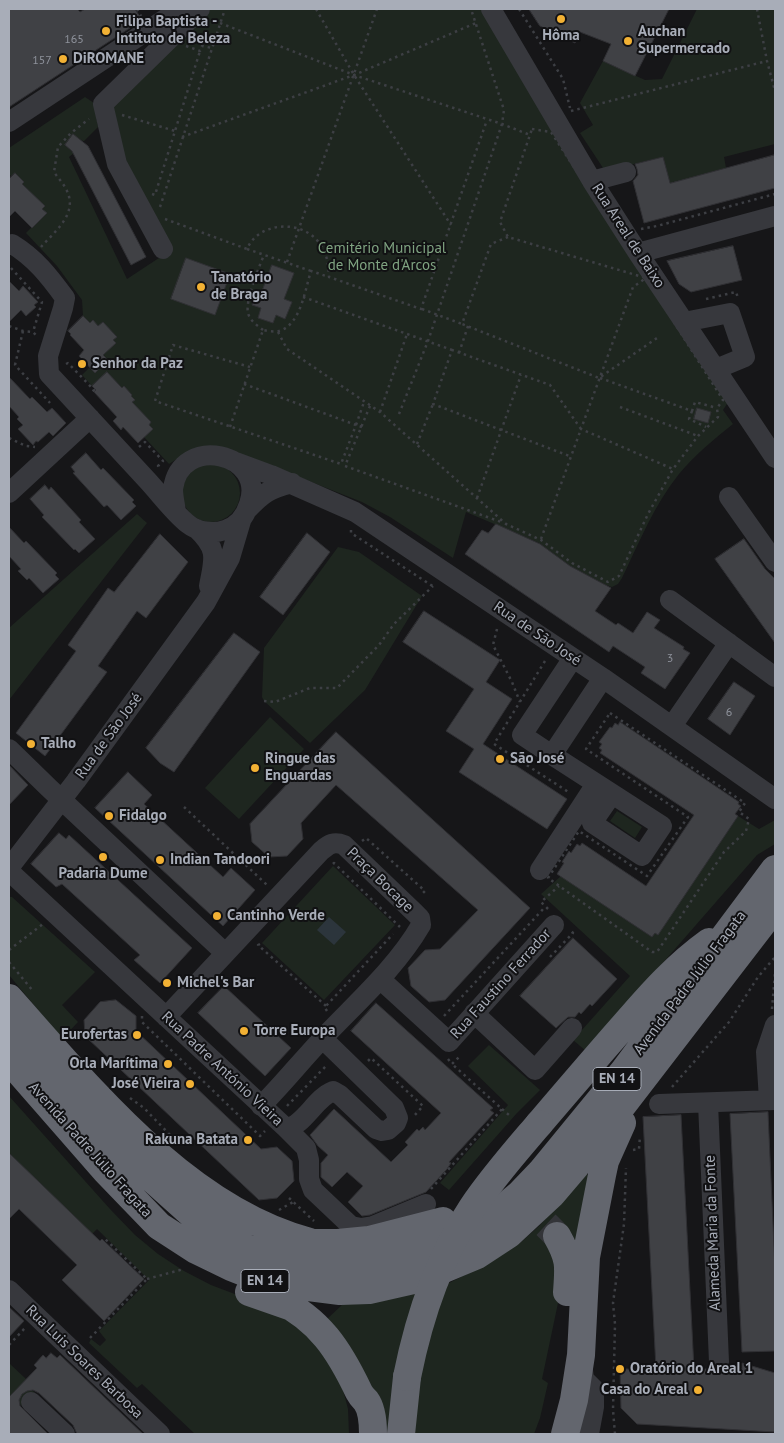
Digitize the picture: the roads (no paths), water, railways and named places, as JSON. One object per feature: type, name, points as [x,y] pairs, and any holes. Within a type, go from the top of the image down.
[{"type":"highway","name":"Avenida Padre Júlio Fragata","points":[[9,1060],[79,1123],[127,1156],[195,1217],[220,1234],[248,1249],[310,1265],[337,1266],[384,1262],[426,1252],[483,1225],[520,1194],[542,1171],[624,1070],[775,870]]},
{"type":"highway","name":"Avenida Padre Júlio Fragata","points":[[9,1028],[79,1123],[106,1171],[190,1259],[231,1267],[269,1282],[291,1286],[340,1291],[369,1290],[422,1278],[476,1255],[509,1234],[534,1212],[576,1167],[775,908]]},
{"type":"highway","points":[[401,1434],[407,1377],[418,1327],[432,1285],[457,1232],[473,1206],[496,1175],[583,1071],[660,985],[688,957],[738,920]]},
{"type":"highway","points":[[9,998],[110,1111],[168,1162],[219,1201],[277,1232],[314,1233],[338,1242],[369,1240],[432,1207]]},
{"type":"highway","points":[[9,1086],[121,1210],[156,1244],[196,1270],[224,1284],[292,1307]]},
{"type":"highway","points":[[565,1434],[572,1407],[581,1355],[586,1258],[602,1175],[605,1161],[635,1090]]},
{"type":"highway","points":[[195,1217],[212,1218],[265,1243],[314,1233]]},
{"type":"highway","points":[[548,1434],[558,1392],[568,1268],[567,1256],[556,1236]]},
{"type":"highway","points":[[190,1259],[292,1307],[316,1324],[346,1364],[362,1397],[367,1402],[373,1423],[373,1434]]},
{"type":"street","points":[[9,122],[180,9]]},
{"type":"street","points":[[163,249],[117,164],[109,109],[200,9]]},
{"type":"street","name":"Rua Areal de Baixo","points":[[491,9],[567,116],[592,181],[775,458]]},
{"type":"street","points":[[592,181],[626,172]]},
{"type":"street","points":[[638,253],[775,216]]},
{"type":"street","points":[[9,245],[12,244],[32,258],[65,298],[64,308],[48,356],[49,374],[133,466],[176,512],[188,524],[197,530],[224,531],[244,515],[251,495],[249,479],[236,462],[219,455],[201,456],[186,465],[176,478],[173,497],[176,512]]},
{"type":"street","points":[[684,322],[730,312],[745,357],[716,369]]},
{"type":"street","points":[[9,493],[90,418]]},
{"type":"street","name":"Rua de São José","points":[[236,462],[355,512],[603,678],[775,799]]},
{"type":"street","points":[[133,466],[161,479],[176,478]]},
{"type":"street","name":"Rua de São José","points":[[9,869],[206,602],[230,558],[244,515],[259,497],[271,489],[292,484]]},
{"type":"street","points":[[729,496],[775,562]]},
{"type":"street","name":"Rua de São José","points":[[197,530],[208,540],[215,555],[206,602]]},
{"type":"street","points":[[670,600],[775,677]]},
{"type":"street","points":[[672,726],[729,643]]},
{"type":"street","points":[[540,870],[604,789],[522,735],[573,658]]},
{"type":"street","points":[[552,755],[603,678]]},
{"type":"street","points":[[9,749],[225,953]]},
{"type":"street","name":"Praça Bocage","points":[[166,1017],[322,851],[330,844],[337,842],[344,845],[420,918],[421,925],[415,936],[380,979],[322,1038],[274,1118]]},
{"type":"street","name":"Rua Padre António Vieira","points":[[9,869],[306,1148],[309,1160],[309,1178],[313,1190],[351,1226],[361,1228],[373,1226],[432,1207]]},
{"type":"street","name":"Rua Faustino Ferrador","points":[[380,979],[449,1042],[554,925]]},
{"type":"street","points":[[474,1013],[534,1070],[572,1028]]},
{"type":"street","points":[[663,1098],[708,1102],[772,1100],[766,1052],[774,1027]]},
{"type":"street","points":[[274,1118],[296,1126],[325,1094],[333,1091],[379,1130],[388,1130],[396,1123],[398,1118],[394,1108],[322,1038]]},
{"type":"street","name":"Alameda Maria da Fonte","points":[[708,1102],[719,1362]]},
{"type":"street","name":"Rua Luis Soares Barbosa","points":[[9,1290],[160,1434]]},
{"type":"street","points":[[581,1355],[584,1379],[594,1389],[594,1407],[590,1434]]},
{"type":"street","points":[[361,1434],[359,1408],[362,1397]]},
{"type":"street","points":[[31,1402],[65,1434]]},
{"type":"tunnel","points":[[508,1210],[523,1211],[536,1217],[557,1236]]},
{"type":"place","name":"Hôma","points":[[561,19]]},
{"type":"place","name":"Filipa Baptista - Intituto de Beleza","points":[[106,31]]},
{"type":"place","name":"Auchan Supermercado","points":[[628,41]]},
{"type":"place","name":"DiROMANE","points":[[63,59]]},
{"type":"place","name":"Tanatório de Braga","points":[[201,287]]},
{"type":"place","name":"Senhor da Paz","points":[[82,364]]},
{"type":"place","name":"Talho","points":[[31,744]]},
{"type":"place","name":"São José","points":[[500,759]]},
{"type":"place","name":"Ringue das Enguardas","points":[[255,768]]},
{"type":"place","name":"Fidalgo","points":[[109,816]]},
{"type":"place","name":"Padaria Dume","points":[[103,857]]},
{"type":"place","name":"Indian Tandoori","points":[[160,860]]},
{"type":"place","name":"Cantinho Verde","points":[[217,916]]},
{"type":"place","name":"Michel's Bar","points":[[167,983]]},
{"type":"place","name":"Torre Europa","points":[[244,1031]]},
{"type":"place","name":"Eurofertas","points":[[137,1035]]},
{"type":"place","name":"Orla Marítima","points":[[168,1064]]},
{"type":"place","name":"José Vieira","points":[[190,1084]]},
{"type":"place","name":"Rakuna Batata","points":[[248,1140]]},
{"type":"place","name":"Oratório do Areal 1","points":[[620,1369]]},
{"type":"place","name":"Casa do Areal","points":[[698,1390]]},
{"type":"park label","name":"Cemitério Municipal de Monte d'Arcos","points":[[382,258]]}]
